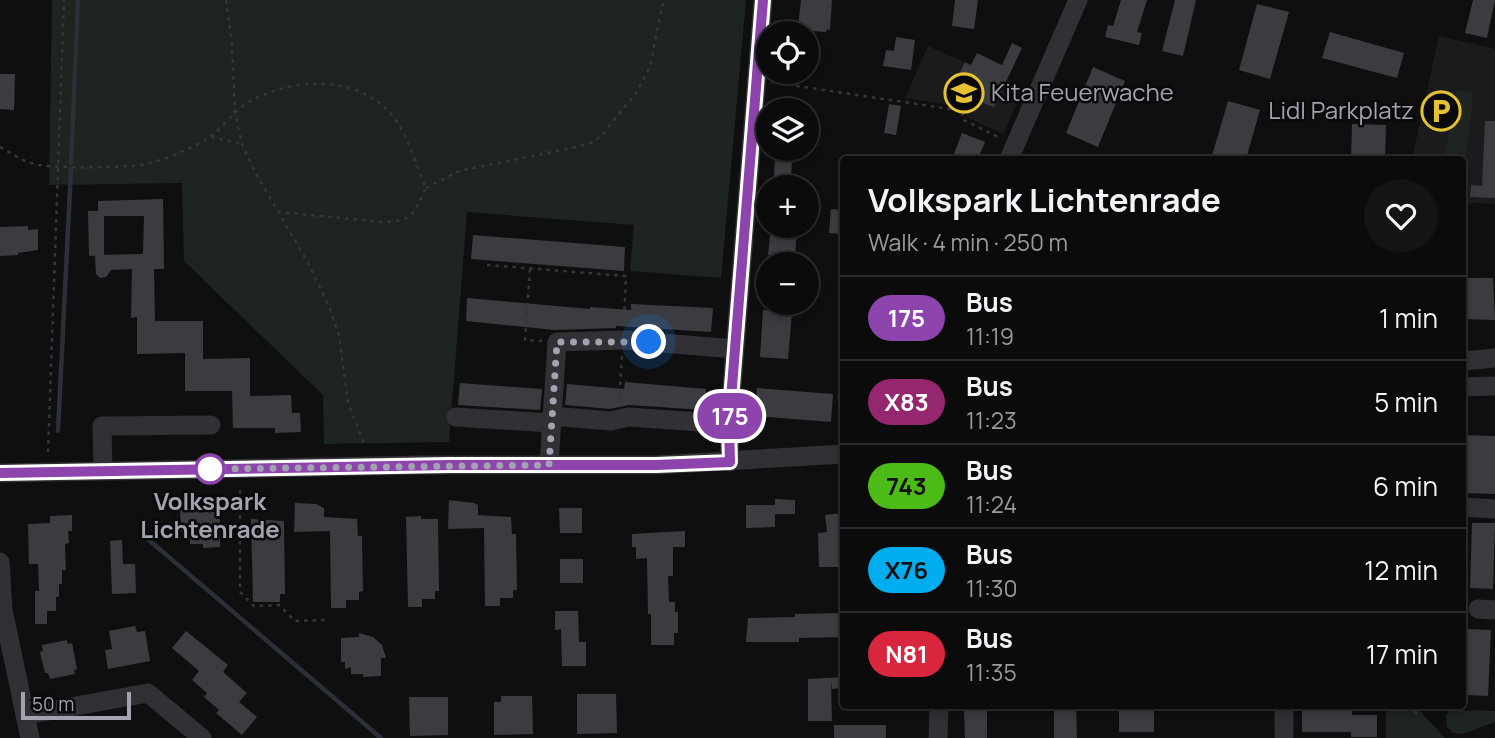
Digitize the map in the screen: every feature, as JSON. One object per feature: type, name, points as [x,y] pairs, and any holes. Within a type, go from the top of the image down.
[{"type":"street","points":[[730,462],[729,424],[763,0]]},
{"type":"street","points":[[1007,150],[1078,0]]},
{"type":"street","points":[[549,465],[557,342],[623,340],[735,349]]},
{"type":"street","points":[[1466,361],[1495,358]]},
{"type":"street","points":[[1466,387],[1495,386]]},
{"type":"street","points":[[456,416],[611,421],[628,417],[729,424]]},
{"type":"street","points":[[103,471],[102,426],[211,425]]},
{"type":"street","points":[[0,473],[656,465],[840,454]]},
{"type":"street","points":[[1466,507],[1495,509]]},
{"type":"street","points":[[0,562],[3,610],[30,738]]},
{"type":"street","points":[[26,715],[148,693],[202,738]]},
{"type":"street","points":[[938,738],[939,709]]},
{"type":"street","points":[[1284,709],[1284,738]]},
{"type":"path","points":[[48,452],[64,0]]},
{"type":"path","points":[[226,0],[232,43],[235,113],[242,144],[329,306],[338,336],[348,403],[365,446]]},
{"type":"path","points":[[279,212],[398,222],[418,209],[426,188],[458,171],[591,143],[614,123],[636,93],[650,67],[662,6],[666,0]]},
{"type":"path","points":[[0,147],[33,164],[59,167],[144,164],[168,158],[211,137],[235,113],[253,100],[278,89],[323,84],[362,91],[379,102],[393,117],[426,188]]},
{"type":"path","points":[[781,84],[963,111],[962,119],[1007,150]]},
{"type":"path","points":[[211,137],[242,144]]},
{"type":"path","points":[[487,265],[626,276],[618,419]]},
{"type":"path","points":[[530,269],[525,340],[557,342]]},
{"type":"path","points":[[240,490],[240,592],[254,606],[279,605],[295,621],[325,620]]},
{"type":"path","points":[[1413,709],[1420,717]]},
{"type":"shaded area","name":"Volkspark Lichtenrade","points":[[52,0],[746,0],[721,278],[630,271],[634,225],[467,212],[449,442],[324,444],[323,395],[184,261],[182,183],[49,185]]},
{"type":"shaded area","name":"Lidl Parkplatz","points":[[1439,36],[1495,49],[1495,204],[1466,203],[1466,156],[1413,156]]},
{"type":"shaded area","name":"Kita Feuerwache","points":[[928,46],[1024,88],[1003,134],[966,117],[967,108],[905,98]]},
{"type":"shaded area","points":[[1457,90],[1473,93],[1466,156],[1445,156]]},
{"type":"shaded area","points":[[1386,709],[1418,709],[1445,738],[1386,738]]},
{"type":"shaded area","points":[[1450,710],[1495,711],[1495,722],[1463,734],[1453,733],[1447,727],[1446,715]]},
{"type":"building","points":[[801,0],[832,0],[830,30],[819,31],[819,21],[799,21]]},
{"type":"building","points":[[955,0],[978,0],[974,29],[952,26]]},
{"type":"building","points":[[1121,0],[1147,0],[1137,32],[1142,33],[1139,45],[1105,37],[1108,25],[1113,26]]},
{"type":"building","points":[[1175,0],[1196,0],[1183,56],[1162,51]]},
{"type":"building","points":[[1473,0],[1495,0],[1487,38],[1465,33]]},
{"type":"building","points":[[1257,4],[1289,12],[1270,79],[1239,70]]},
{"type":"building","points":[[1330,32],[1404,53],[1397,78],[1322,58]]},
{"type":"building","points":[[896,37],[915,40],[911,70],[883,66],[886,50],[894,51]]},
{"type":"building","points":[[1012,43],[1022,48],[994,107],[968,97],[969,95],[953,87],[965,62],[971,65],[977,53],[1002,65]]},
{"type":"building","points":[[1093,67],[1125,81],[1098,147],[1066,133]]},
{"type":"building","points":[[0,74],[15,74],[14,110],[0,109]]},
{"type":"building","points":[[1228,101],[1260,110],[1247,156],[1212,156]]},
{"type":"building","points":[[889,104],[901,106],[896,135],[884,133]]},
{"type":"building","points":[[1485,121],[1495,121],[1495,198],[1470,197],[1471,185],[1482,186]]},
{"type":"building","points":[[1352,124],[1386,125],[1385,156],[1351,156]]},
{"type":"building","points":[[962,133],[985,142],[979,156],[953,156]]},
{"type":"building","points":[[775,161],[792,161],[791,175],[774,175]]},
{"type":"building","points":[[163,199],[164,269],[154,269],[155,321],[203,321],[203,359],[250,358],[250,396],[291,395],[292,413],[300,413],[301,432],[275,433],[275,428],[233,428],[232,391],[185,391],[185,353],[137,354],[137,317],[131,318],[132,269],[111,270],[106,277],[100,278],[96,274],[95,256],[89,256],[88,211],[98,211],[98,201]],"holes":[[[104,216],[144,216],[143,254],[104,255]]]},
{"type":"building","points":[[831,209],[840,210],[840,234],[829,233]]},
{"type":"building","points":[[28,226],[28,230],[38,229],[38,250],[0,256],[0,227]]},
{"type":"building","points":[[473,235],[625,247],[624,271],[471,259]]},
{"type":"building","points":[[770,238],[796,238],[795,252],[768,252]]},
{"type":"building","points":[[1466,278],[1493,278],[1495,320],[1466,319]]},
{"type":"building","points":[[467,298],[590,309],[631,310],[631,304],[713,308],[711,332],[616,326],[554,330],[466,321]]},
{"type":"building","points":[[763,315],[792,315],[788,359],[760,357]]},
{"type":"building","points":[[625,382],[706,389],[705,410],[629,405],[610,409],[565,405],[567,384],[624,389]]},
{"type":"building","points":[[460,383],[542,389],[540,410],[458,405]]},
{"type":"building","points":[[757,388],[833,394],[831,422],[755,416]]},
{"type":"building","points":[[1466,435],[1495,436],[1495,494],[1466,493]]},
{"type":"building","points":[[775,499],[795,500],[795,514],[775,514],[775,527],[746,528],[746,505],[775,505]]},
{"type":"building","points":[[449,500],[478,505],[478,515],[511,517],[512,534],[516,534],[517,590],[513,590],[513,598],[500,598],[500,606],[485,606],[484,528],[448,529]]},
{"type":"building","points":[[295,503],[316,504],[324,508],[324,517],[357,519],[358,536],[362,536],[363,591],[359,592],[359,600],[346,600],[346,608],[331,608],[330,531],[294,532]]},
{"type":"building","points":[[180,508],[210,508],[210,512],[216,512],[216,519],[220,519],[220,547],[203,548],[203,544],[190,544],[190,539],[185,539],[185,532],[181,532]]},
{"type":"building","points":[[559,508],[582,508],[582,533],[560,533]]},
{"type":"building","points":[[840,513],[840,567],[819,567],[818,533],[827,532],[825,515]]},
{"type":"building","points":[[72,515],[72,531],[68,531],[69,543],[65,544],[66,570],[62,570],[56,611],[47,611],[47,624],[35,624],[35,591],[39,591],[38,564],[29,564],[28,524],[50,523],[50,516]]},
{"type":"building","points":[[421,516],[421,519],[438,519],[439,591],[435,591],[435,599],[422,599],[422,607],[408,607],[406,517]]},
{"type":"building","points":[[251,519],[284,521],[285,594],[280,594],[280,602],[253,602]]},
{"type":"building","points":[[1472,523],[1495,523],[1493,589],[1470,588]]},
{"type":"building","points":[[685,531],[685,547],[673,547],[673,576],[668,576],[669,602],[675,602],[675,612],[678,612],[678,633],[674,633],[674,645],[651,645],[647,558],[636,559],[632,534]]},
{"type":"building","points":[[122,540],[123,564],[135,564],[136,593],[112,594],[110,541]]},
{"type":"building","points":[[560,559],[583,559],[583,583],[560,583]]},
{"type":"building","points":[[555,611],[578,611],[579,642],[586,642],[586,666],[562,666],[561,629],[555,630]]},
{"type":"building","points":[[840,613],[840,637],[799,638],[799,642],[746,642],[748,618],[795,617],[795,614]]},
{"type":"building","points":[[135,626],[137,632],[145,631],[150,661],[108,669],[105,650],[112,649],[109,631]]},
{"type":"building","points":[[1468,629],[1491,630],[1488,696],[1466,695]]},
{"type":"building","points":[[186,631],[228,665],[223,672],[247,693],[239,702],[257,717],[242,735],[216,713],[219,710],[204,697],[207,693],[192,680],[199,671],[172,648]]},
{"type":"building","points":[[359,633],[373,637],[382,645],[386,658],[381,658],[381,676],[363,677],[363,674],[351,674],[351,667],[345,669],[345,662],[341,662],[341,638],[359,637]]},
{"type":"building","points":[[67,640],[68,644],[72,643],[77,669],[74,670],[75,674],[50,679],[48,673],[45,673],[41,657],[42,645]]},
{"type":"building","points":[[840,677],[840,688],[832,689],[831,681],[832,721],[808,721],[808,679]]},
{"type":"building","points":[[577,694],[616,694],[617,733],[577,734]]},
{"type":"building","points":[[501,696],[532,696],[533,734],[494,735],[494,702],[501,702]]},
{"type":"building","points":[[409,697],[448,697],[448,735],[410,736]]},
{"type":"building","points":[[964,709],[987,709],[987,738],[965,738]]},
{"type":"building","points":[[1054,709],[1076,709],[1077,738],[1054,738]]},
{"type":"building","points":[[1119,710],[1154,710],[1154,732],[1119,732]]},
{"type":"building","points":[[1302,711],[1352,711],[1352,715],[1377,715],[1377,737],[1351,737],[1351,732],[1302,732]]},
{"type":"building","points":[[834,725],[886,725],[886,738],[834,738]]},
{"type":"waterway","points":[[71,163],[78,0]]},
{"type":"waterway","points":[[58,431],[71,169]]},
{"type":"waterway","points":[[143,535],[381,738]]},
{"type":"bus line","name":"175","points":[[0,473],[730,462],[729,424],[763,0]]},
{"type":"place","name":"Kita Feuerwache","points":[[964,93]]},
{"type":"place","name":"Lidl Parkplatz","points":[[1441,111]]},
{"type":"place","name":"Volkspark Lichtenrade","points":[[210,469]]},
{"type":"route","points":[[210,469],[549,465],[557,342],[649,342]]}]
